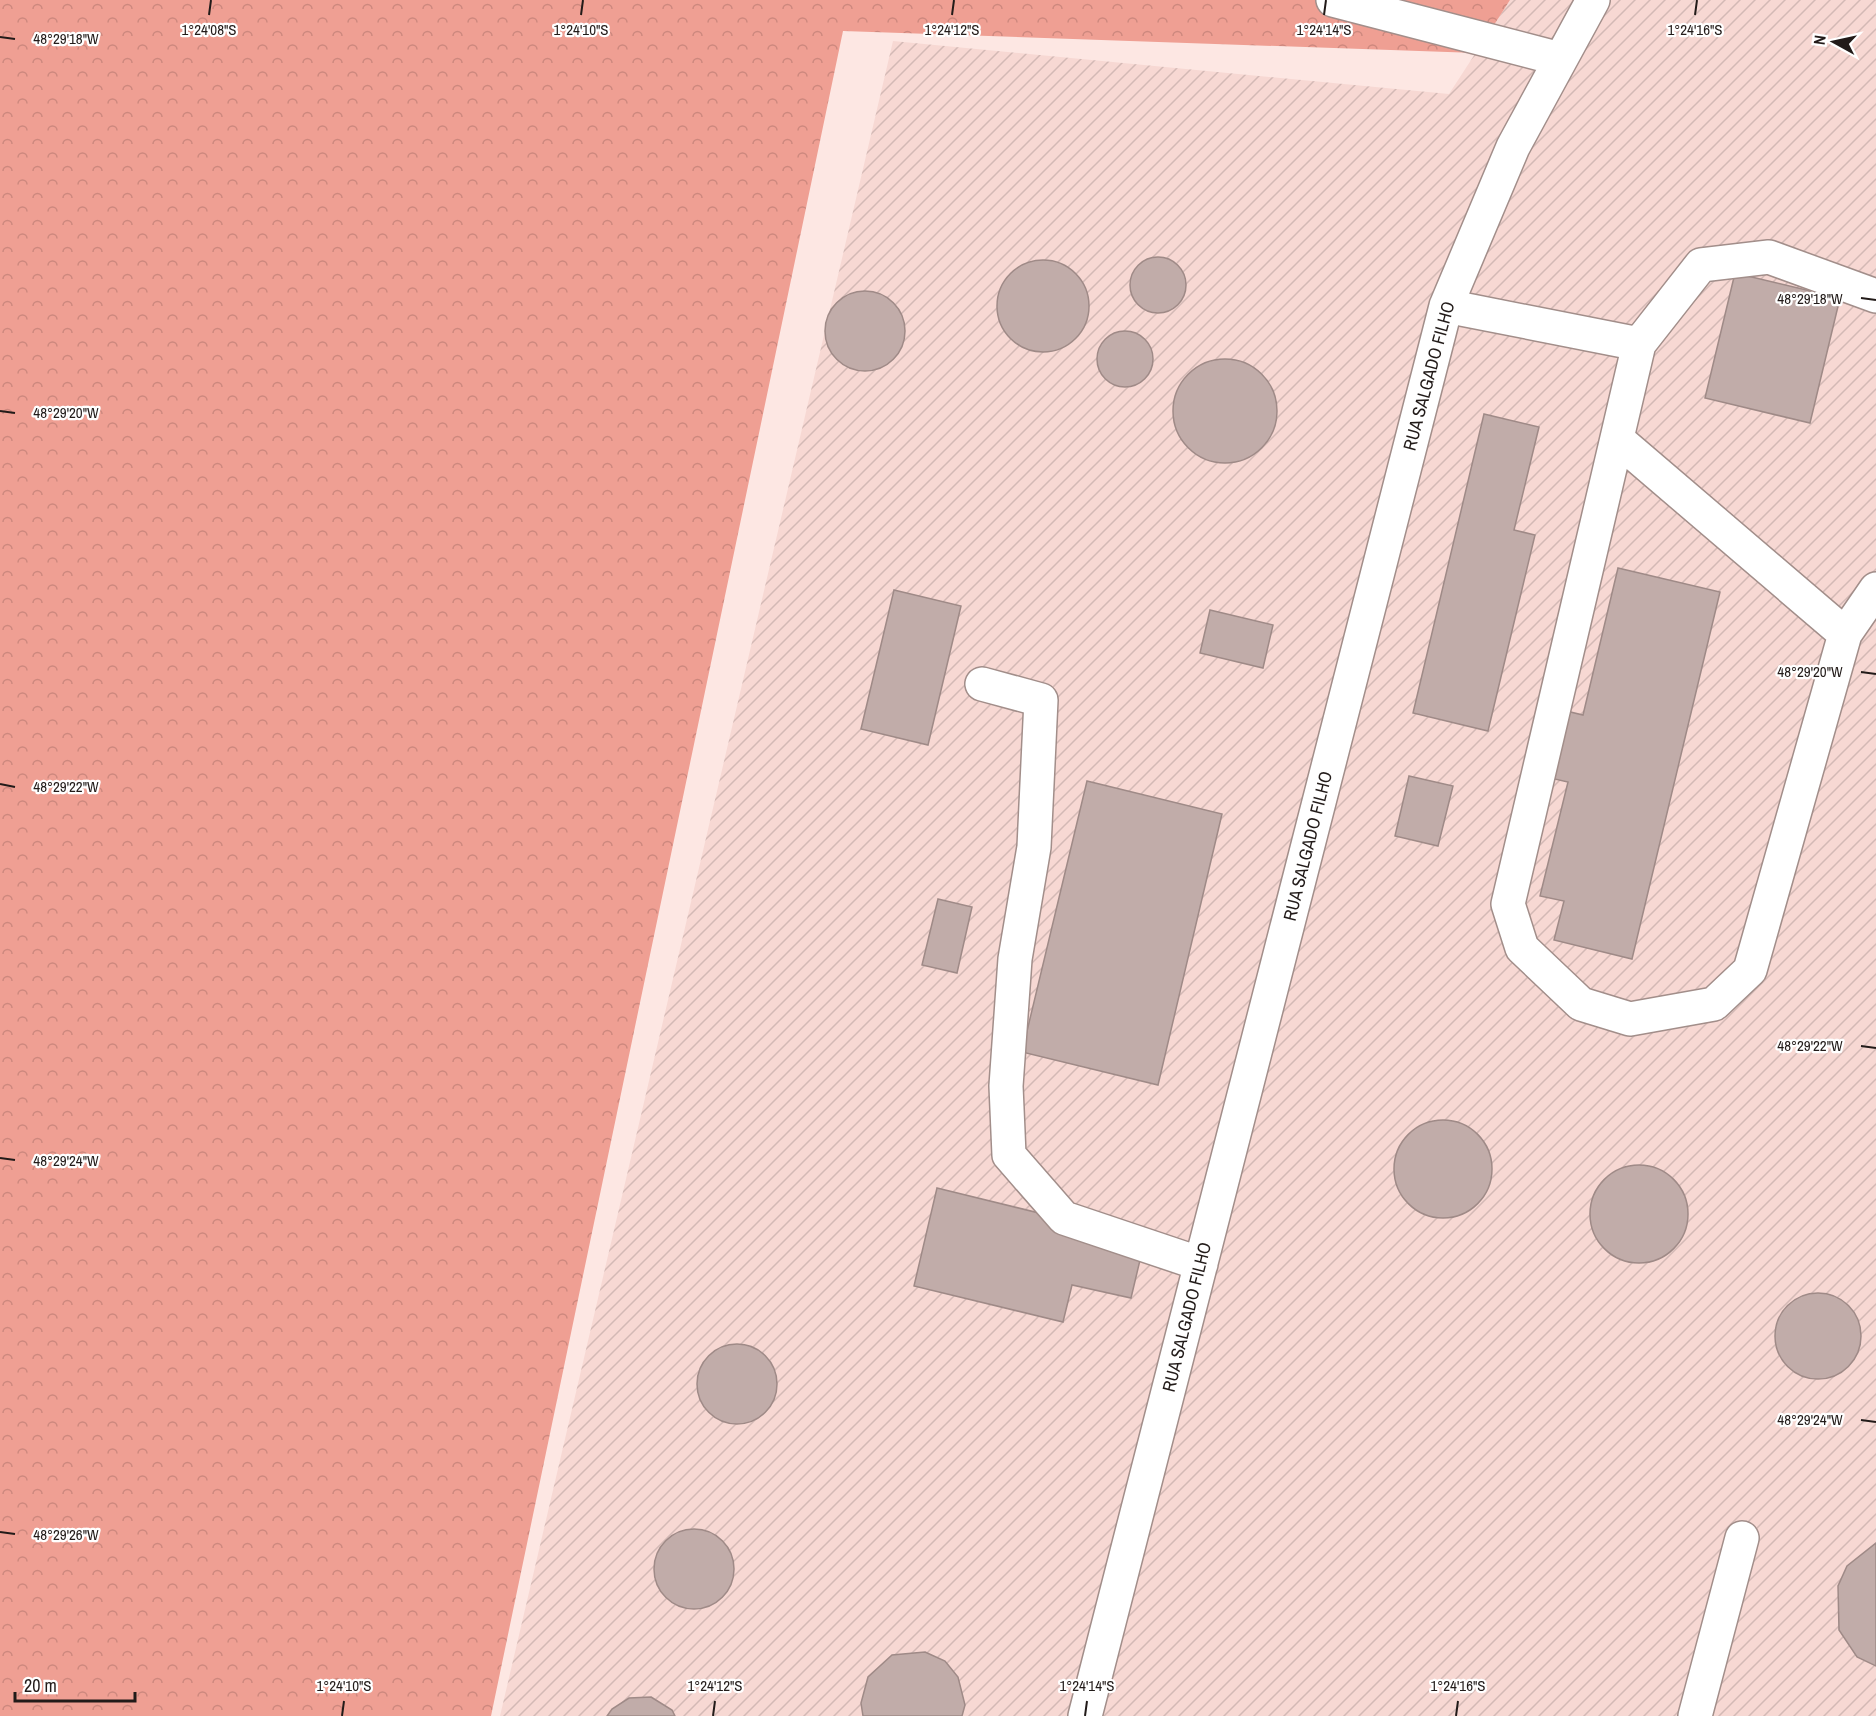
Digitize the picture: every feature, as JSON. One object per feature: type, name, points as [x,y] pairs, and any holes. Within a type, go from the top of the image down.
[{"type":"lane","points":[[1333,0],[1560,59]]},
{"type":"lane","name":"RUA SALGADO FILHO","points":[[1086,1716],[1446,306],[1512,147],[1593,0]]},
{"type":"lane","points":[[1876,296],[1768,257],[1701,265],[1639,344],[1508,904],[1522,948],[1581,1004],[1630,1019],[1714,1004],[1750,970],[1845,634],[1876,589]]},
{"type":"lane","points":[[1446,306],[1639,344]]},
{"type":"lane","points":[[1617,439],[1845,634]]},
{"type":"lane","points":[[982,684],[1041,700],[1034,847],[1015,959],[1007,1075],[1009,1155],[1064,1218],[1201,1264]]},
{"type":"lane","points":[[1695,1716],[1742,1538]]},
{"type":"shaded area","points":[[1510,0],[1876,0],[1876,1716],[500,1716],[893,41],[1449,94]]},
{"type":"green space","points":[[0,0],[1510,0],[1476,53],[843,31],[491,1716],[0,1716]]},
{"type":"building","points":[[1152,257],[1164,257],[1174,261],[1182,269],[1186,285],[1182,301],[1174,309],[1164,313],[1152,313],[1142,309],[1134,301],[1130,291],[1130,279],[1134,269],[1142,261]]},
{"type":"building","points":[[1043,260],[1061,264],[1075,274],[1085,288],[1089,306],[1085,324],[1075,338],[1061,348],[1043,352],[1025,348],[1011,338],[1001,324],[997,306],[1001,288],[1011,274],[1025,264]]},
{"type":"building","points":[[1735,273],[1840,298],[1810,423],[1705,398]]},
{"type":"building","points":[[865,291],[880,294],[893,303],[902,316],[905,331],[902,346],[893,359],[880,368],[865,371],[850,368],[837,359],[828,346],[825,331],[828,316],[837,303],[850,294]]},
{"type":"building","points":[[1119,331],[1131,331],[1141,335],[1149,343],[1153,359],[1149,375],[1141,383],[1131,387],[1119,387],[1109,383],[1101,375],[1097,365],[1097,353],[1101,343],[1109,335]]},
{"type":"building","points":[[1225,359],[1245,363],[1254,368],[1268,382],[1273,391],[1277,411],[1273,431],[1268,440],[1254,454],[1245,459],[1225,463],[1205,459],[1196,454],[1182,440],[1177,431],[1173,411],[1177,391],[1182,382],[1196,368],[1205,363]]},
{"type":"building","points":[[1484,414],[1539,427],[1514,530],[1535,535],[1488,731],[1413,713]]},
{"type":"building","points":[[1618,568],[1720,592],[1632,959],[1554,940],[1564,901],[1540,896],[1568,782],[1546,777],[1562,710],[1583,715]]},
{"type":"building","points":[[894,590],[961,606],[928,745],[861,729]]},
{"type":"building","points":[[1210,610],[1273,625],[1263,668],[1200,653]]},
{"type":"building","points":[[1409,776],[1453,786],[1438,846],[1395,836]]},
{"type":"building","points":[[1087,781],[1222,814],[1158,1085],[1022,1052]]},
{"type":"building","points":[[938,899],[972,907],[957,973],[922,965]]},
{"type":"building","points":[[1443,1120],[1462,1124],[1477,1135],[1488,1150],[1492,1169],[1488,1188],[1477,1203],[1462,1214],[1443,1218],[1424,1214],[1409,1203],[1398,1188],[1394,1169],[1398,1150],[1409,1135],[1424,1124]]},
{"type":"building","points":[[1639,1165],[1658,1169],[1673,1180],[1684,1195],[1688,1214],[1684,1233],[1673,1248],[1658,1259],[1639,1263],[1620,1259],[1605,1248],[1594,1233],[1590,1214],[1594,1195],[1605,1180],[1620,1169]]},
{"type":"building","points":[[937,1188],[1145,1239],[1131,1298],[1072,1285],[1063,1322],[914,1286]]},
{"type":"building","points":[[1818,1293],[1842,1300],[1854,1312],[1861,1336],[1854,1360],[1842,1372],[1818,1379],[1794,1372],[1782,1360],[1775,1336],[1782,1312],[1794,1300]]},
{"type":"building","points":[[737,1344],[752,1347],[765,1356],[774,1369],[777,1384],[774,1399],[765,1412],[752,1421],[737,1424],[722,1421],[709,1412],[700,1399],[697,1384],[700,1369],[709,1356],[722,1347]]},
{"type":"building","points":[[694,1529],[709,1532],[722,1541],[731,1554],[734,1569],[731,1584],[722,1597],[709,1606],[694,1609],[679,1606],[666,1597],[657,1584],[654,1569],[657,1554],[666,1541],[679,1532]]},
{"type":"building","points":[[1876,1543],[1876,1666],[1857,1657],[1839,1630],[1838,1586],[1847,1566]]},
{"type":"building","points":[[925,1652],[945,1661],[958,1677],[965,1705],[962,1716],[863,1716],[861,1703],[868,1677],[892,1655]]},
{"type":"building","points":[[651,1697],[672,1710],[675,1716],[607,1716],[612,1709],[629,1698]]}]
